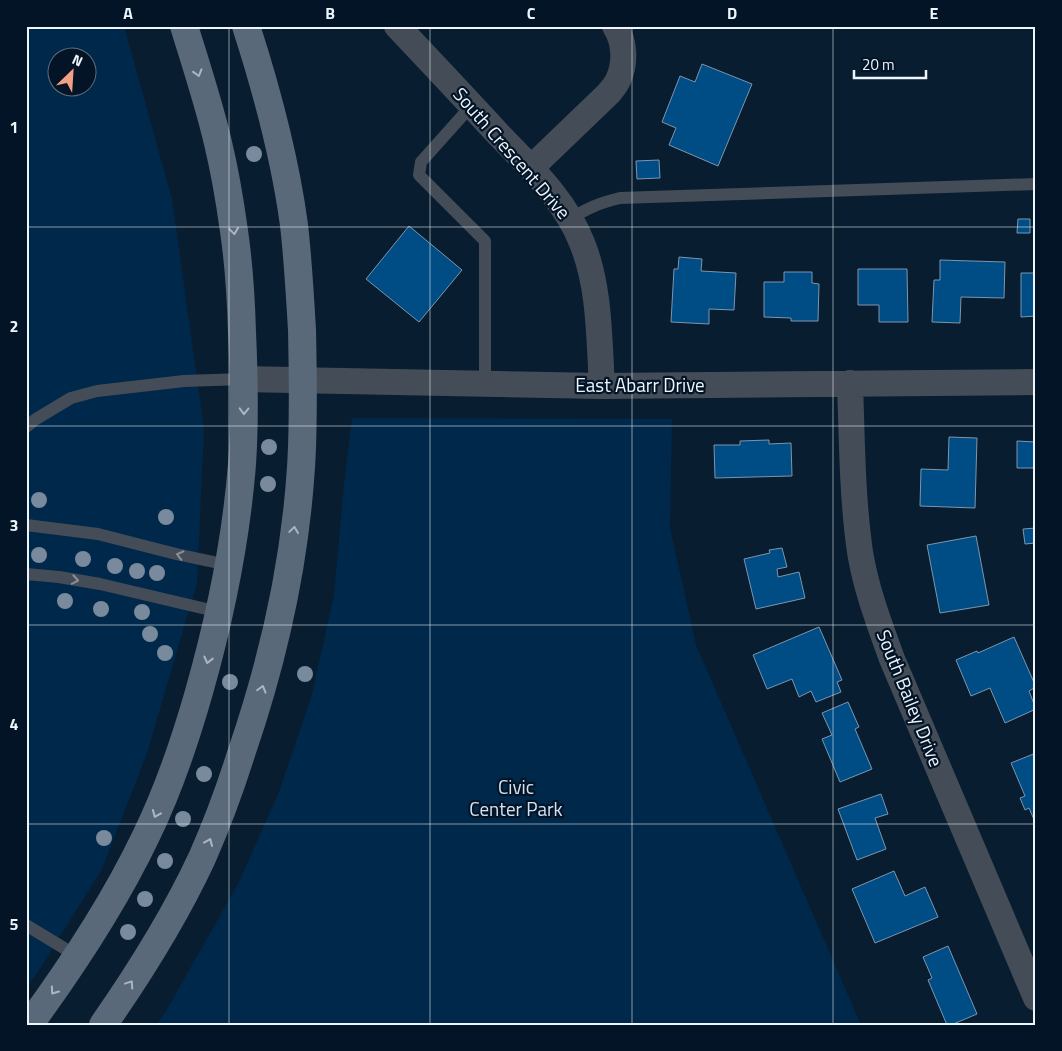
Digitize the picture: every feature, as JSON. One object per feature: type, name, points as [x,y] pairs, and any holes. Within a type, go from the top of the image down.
[{"type":"main road","points":[[29,1025],[56,989],[108,907],[148,834],[193,711],[219,612],[235,528],[242,462],[244,379],[235,233],[209,107],[184,26]]},
{"type":"main road","points":[[103,1025],[160,938],[202,859],[218,821],[250,729],[264,680],[275,635],[293,537],[301,466],[304,380],[299,275],[294,225],[276,131],[246,26]]},
{"type":"street","name":"South Crescent Drive","points":[[397,26],[531,168],[559,202],[575,227],[589,263],[594,289],[602,386]]},
{"type":"street","points":[[531,168],[609,93],[618,81],[624,56],[615,26]]},
{"type":"street","name":"East Abarr Drive","points":[[244,379],[602,386],[1036,382]]},
{"type":"street","name":"South Bailey Drive","points":[[850,383],[855,504],[860,552],[872,603],[892,658],[1036,998]]},
{"type":"lane","points":[[472,105],[421,162],[419,175],[485,241],[485,384]]},
{"type":"lane","points":[[570,219],[588,208],[620,198],[1036,184]]},
{"type":"lane","points":[[26,427],[70,398],[97,391],[184,381],[244,379]]},
{"type":"lane","points":[[26,525],[98,534],[228,565]]},
{"type":"lane","points":[[26,574],[100,584],[219,612]]},
{"type":"lane","points":[[26,925],[77,956]]},
{"type":"green space","points":[[26,26],[124,26],[172,199],[204,429],[197,583],[147,753],[102,869],[26,988]]},
{"type":"green space","name":"Civic Center Park","points":[[352,418],[672,419],[670,528],[696,645],[861,1025],[156,1025],[165,1013],[239,882],[279,792],[312,694],[334,595]]},
{"type":"building","points":[[702,64],[752,84],[718,166],[669,145],[676,128],[662,122],[680,76],[695,82]]},
{"type":"building","points":[[659,160],[660,178],[637,179],[636,161]]},
{"type":"building","points":[[1018,219],[1030,219],[1030,233],[1017,233]]},
{"type":"building","points":[[409,226],[462,270],[419,322],[366,279]]},
{"type":"building","points":[[679,257],[702,259],[701,271],[736,273],[734,310],[709,309],[709,324],[671,322],[674,269],[678,269]]},
{"type":"building","points":[[940,260],[1005,262],[1004,298],[961,297],[960,323],[932,322],[934,280],[940,280]]},
{"type":"building","points":[[858,269],[907,269],[908,322],[879,322],[879,305],[858,305]]},
{"type":"building","points":[[784,272],[812,272],[812,283],[819,284],[818,321],[791,321],[791,318],[764,317],[764,282],[784,282]]},
{"type":"building","points":[[1021,273],[1036,273],[1036,316],[1021,317]]},
{"type":"building","points":[[949,437],[977,438],[975,508],[920,506],[921,469],[948,470]]},
{"type":"building","points":[[769,440],[769,444],[791,443],[792,476],[715,478],[714,445],[740,445],[740,441]]},
{"type":"building","points":[[1017,441],[1036,442],[1036,468],[1017,468]]},
{"type":"building","points":[[1036,528],[1036,543],[1025,544],[1023,529]]},
{"type":"building","points":[[976,536],[989,605],[940,613],[927,545]]},
{"type":"building","points":[[782,548],[787,567],[777,569],[778,577],[799,572],[805,598],[756,609],[744,559],[770,553],[769,550]]},
{"type":"building","points":[[819,627],[842,680],[837,682],[841,692],[816,702],[811,691],[799,697],[792,679],[767,689],[753,655]]},
{"type":"building","points":[[1014,637],[1036,687],[1029,691],[1036,709],[1005,723],[990,688],[971,696],[956,660],[977,651],[978,653]]},
{"type":"building","points":[[848,702],[859,727],[855,729],[872,769],[840,782],[822,739],[832,735],[822,713]]},
{"type":"building","points":[[1036,753],[1036,824],[1029,808],[1025,810],[1020,798],[1025,796],[1011,763]]},
{"type":"building","points":[[881,794],[888,814],[875,818],[886,849],[857,860],[838,809]]},
{"type":"building","points":[[894,871],[905,896],[925,887],[938,917],[875,943],[852,889]]},
{"type":"building","points":[[948,946],[977,1014],[951,1025],[947,1025],[928,980],[932,978],[923,957]]}]
